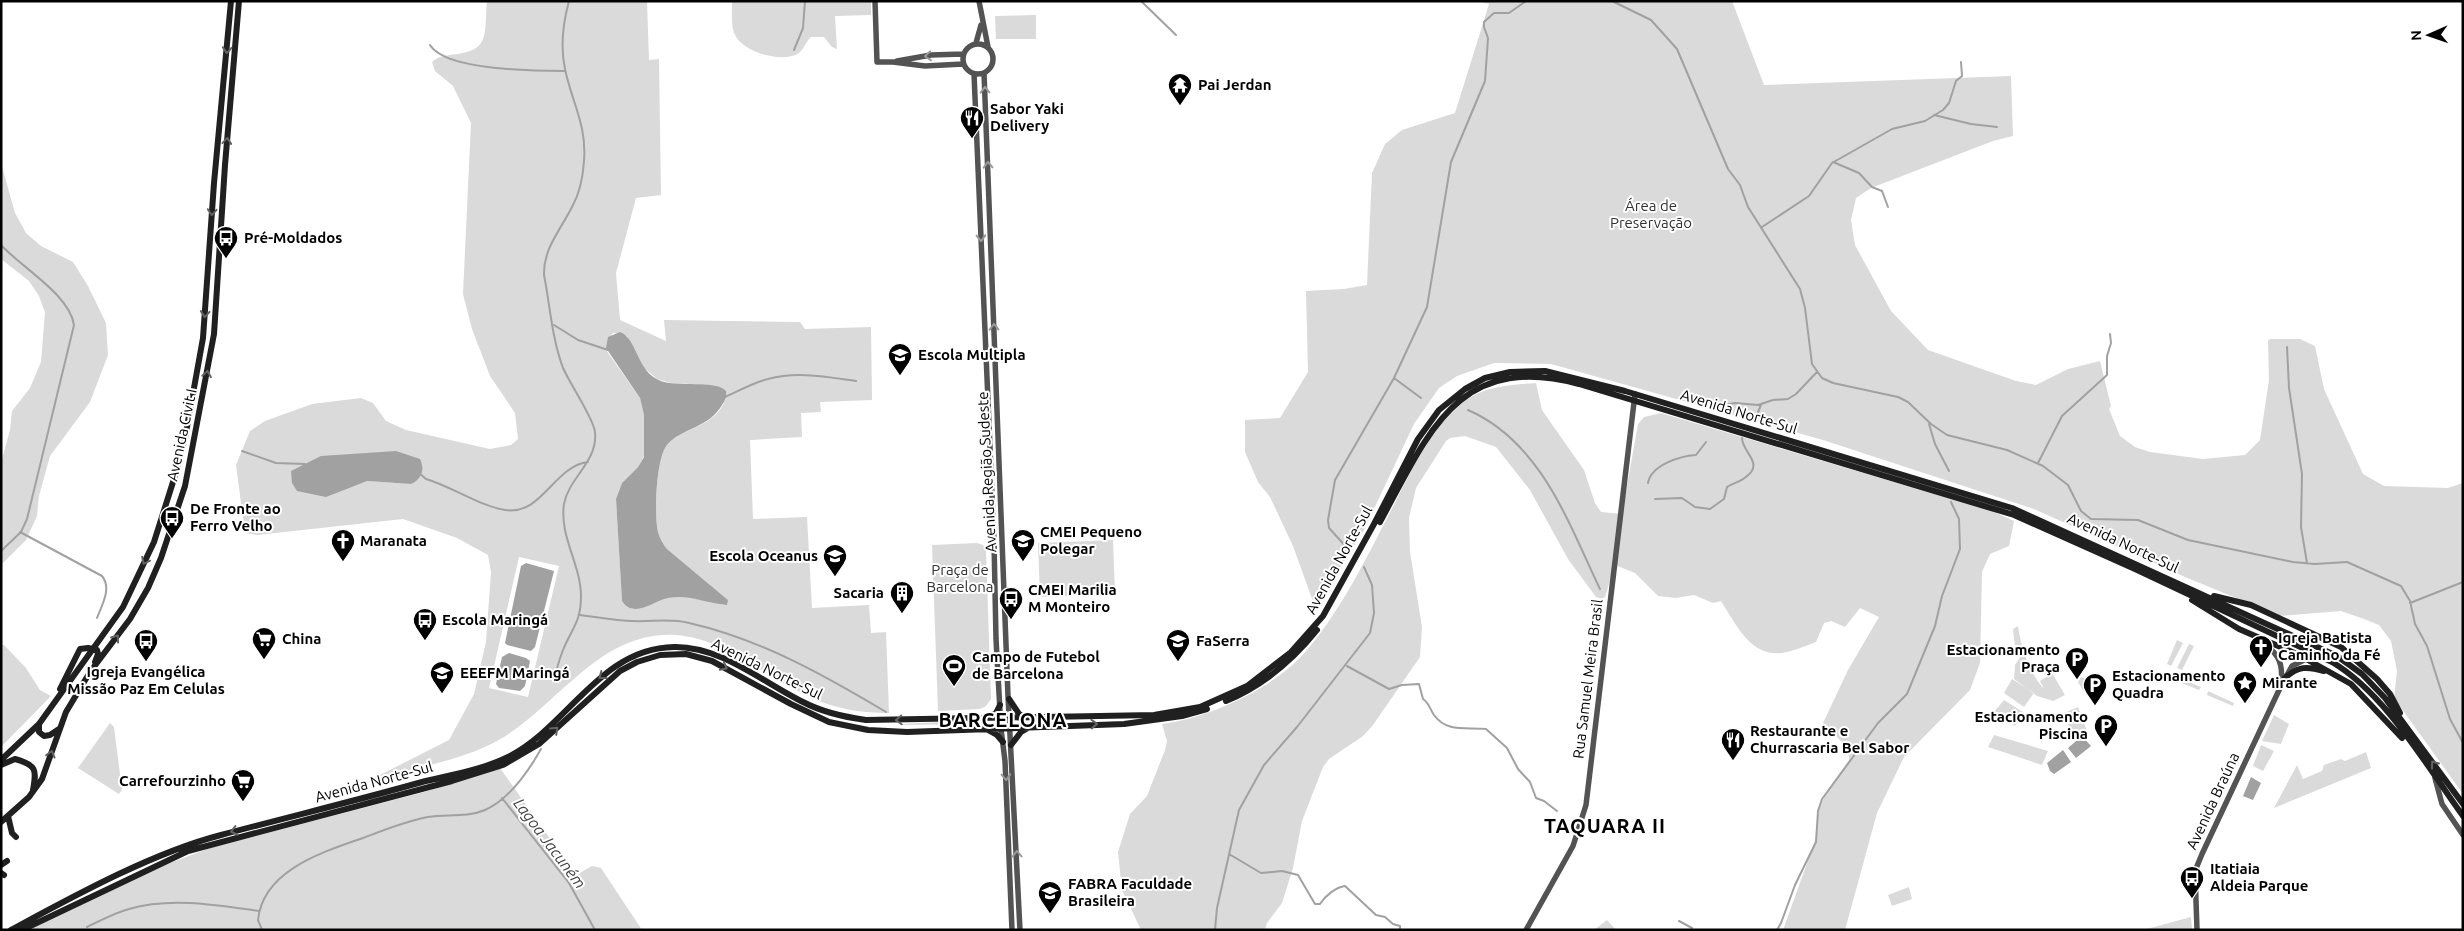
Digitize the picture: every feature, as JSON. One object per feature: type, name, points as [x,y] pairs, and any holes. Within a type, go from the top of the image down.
[{"type":"main road","name":"Avenida Civit I","points":[[1,760],[39,724],[123,607],[154,542],[185,438],[203,338],[231,1]]},
{"type":"main road","name":"Avenida Civit I","points":[[1,822],[32,794],[48,766],[66,712],[90,672],[130,619],[148,588],[161,558],[185,486],[214,334],[225,165],[239,1]]},
{"type":"main road","name":"Avenida Norte-Sul","points":[[11,930],[176,849],[219,835],[456,774],[509,756],[537,737],[608,672],[631,658],[650,650],[684,647],[715,654],[804,702],[849,718],[888,721],[985,717],[1170,714],[1208,704],[1260,678],[1291,652],[1323,616],[1374,524],[1414,446],[1429,422],[1452,398],[1476,382],[1510,372],[1545,370],[2012,508],[2242,611],[2340,658],[2373,684],[2405,724],[2463,804]]},
{"type":"main road","name":"Avenida Norte-Sul","points":[[22,930],[188,852],[452,781],[503,765],[540,744],[582,703],[620,671],[650,657],[678,653],[712,661],[791,704],[829,722],[855,728],[896,732],[1124,724],[1182,716],[1241,695],[1277,670],[1310,639],[1330,612],[1429,433],[1451,407],[1476,390],[1500,380],[1538,376],[1634,397],[1642,403],[2003,512],[2045,528],[2239,618],[2336,665],[2366,687],[2463,816]]},
{"type":"main road","points":[[2172,587],[2254,637],[2330,669],[2336,665],[2344,652],[2341,647]]},
{"type":"main road","points":[[2196,591],[2251,605],[2341,647],[2368,670],[2384,687],[2395,703],[2405,724]]},
{"type":"main road","points":[[2245,632],[2239,625],[2242,611],[2247,607],[2264,611]]},
{"type":"main road","points":[[51,706],[76,652],[83,648],[93,649],[98,654],[90,672]]},
{"type":"main road","points":[[2306,659],[2343,679],[2361,693],[2412,747]]},
{"type":"main road","points":[[2285,678],[2297,668],[2305,667],[2343,679]]},
{"type":"main road","points":[[1008,699],[1019,714],[1026,717]]},
{"type":"main road","points":[[985,717],[996,713],[1000,705]]},
{"type":"main road","points":[[39,724],[39,732],[44,736],[50,735],[59,729]]},
{"type":"main road","points":[[1012,745],[1022,732],[1030,727]]},
{"type":"main road","points":[[984,729],[997,736],[1003,742]]},
{"type":"main road","points":[[1,765],[15,759],[28,762],[34,768],[35,777],[32,794]]},
{"type":"main road","points":[[8,816],[12,833],[16,837]]},
{"type":"street","points":[[875,1],[877,62],[925,66],[963,64]]},
{"type":"street","points":[[979,1],[982,23],[988,47],[993,55],[993,62],[984,73],[974,74],[968,70],[963,64],[963,54],[968,47],[976,44],[988,47]]},
{"type":"street","points":[[976,44],[982,23]]},
{"type":"street","points":[[893,62],[931,56],[963,54]]},
{"type":"street","name":"Avenida Região Sudeste","points":[[984,73],[995,372],[1008,638],[1008,699],[1012,745],[1020,930]]},
{"type":"street","name":"Avenida Região Sudeste","points":[[974,74],[996,638],[1012,930]]},
{"type":"street","points":[[986,364],[995,372]]},
{"type":"street","name":"Rua Samuel Meira Brasil","points":[[1526,930],[1573,846],[1586,805],[1634,397]]},
{"type":"street","name":"Rua Samuel Meira Brasil","points":[[1632,417],[1642,403]]},
{"type":"street","name":"Avenida Braúna","points":[[2254,637],[2279,657],[2282,670],[2280,688]]},
{"type":"street","points":[[996,638],[1008,638]]},
{"type":"street","points":[[997,656],[1002,658],[1008,656]]},
{"type":"street","name":"Avenida Braúna","points":[[2197,930],[2195,871],[2285,678],[2292,666],[2306,659]]},
{"type":"street","points":[[2435,778],[2445,810],[2463,834]]},
{"type":"green space","points":[[487,1],[647,1],[649,60],[659,59],[661,195],[636,198],[616,273],[620,320],[666,341],[664,320],[800,322],[805,329],[871,327],[872,400],[820,402],[821,412],[801,413],[802,437],[750,440],[753,519],[807,517],[812,608],[869,605],[871,633],[886,632],[889,713],[849,710],[821,702],[795,690],[745,660],[711,643],[675,635],[648,637],[623,645],[601,658],[519,727],[497,741],[451,759],[370,780],[449,740],[474,694],[486,642],[491,572],[488,555],[457,538],[403,519],[257,535],[245,533],[236,465],[250,431],[265,421],[312,404],[361,398],[373,403],[386,421],[406,430],[490,449],[511,445],[518,439],[515,413],[490,376],[472,329],[463,294],[471,123],[453,86],[435,71],[432,62],[440,57],[463,53],[479,46],[485,33]],"holes":[[[614,333],[627,336],[642,366],[657,379],[671,383],[711,385],[726,393],[723,404],[711,419],[683,433],[667,445],[660,462],[656,500],[658,532],[663,543],[667,549],[728,600],[724,605],[695,598],[673,597],[632,609],[622,601],[616,499],[622,483],[638,467],[644,456],[644,415],[640,398],[606,350]],[[422,474],[411,484],[367,481]],[[519,557],[559,566],[528,697],[489,688]]]},
{"type":"green space","points":[[732,1],[871,1],[871,15],[835,16],[837,49],[832,47],[824,37],[811,37],[799,53],[792,56],[773,57],[753,51],[738,40],[732,26]]},
{"type":"green space","name":"Área de Preservação","points":[[1478,1],[1732,1],[1764,85],[2011,76],[2013,136],[1993,141],[1871,188],[1856,198],[1851,220],[1855,245],[1891,311],[1928,350],[2016,381],[2036,385],[2068,369],[2100,361],[2111,406],[2109,409],[2120,436],[2135,447],[2150,452],[2203,459],[2245,455],[2260,440],[2269,380],[2268,341],[2270,339],[2300,339],[2315,346],[2324,389],[2363,474],[2384,486],[2448,488],[2463,483],[2463,794],[2394,698],[2397,671],[2391,641],[2379,625],[2341,611],[2280,616],[2185,577],[2034,509],[1823,440],[1551,364],[1494,363],[1457,376],[1439,388],[1414,424],[1364,530],[1315,607],[1293,546],[1270,497],[1258,482],[1245,452],[1245,420],[1280,418],[1308,372],[1306,291],[1344,289],[1367,285],[1372,173],[1385,144],[1402,130],[1455,113],[1489,4]]},
{"type":"green space","points":[[1036,15],[1036,39],[996,39],[995,16]]},
{"type":"green space","points":[[1,163],[15,213],[26,233],[41,246],[73,262],[88,286],[106,323],[108,355],[90,402],[50,456],[39,496],[37,516],[26,540],[1,565],[1,463],[10,430],[12,411],[30,388],[41,362],[45,312],[39,296],[29,281],[1,259]]},
{"type":"green space","points":[[1536,383],[1542,410],[1584,470],[1595,503],[1601,512],[1622,514],[1638,424],[1644,417],[1661,413],[1992,511],[2014,521],[2009,546],[1990,554],[1982,572],[1980,663],[1970,690],[1904,757],[1877,813],[1845,930],[1783,930],[1815,841],[1819,809],[1826,793],[1849,760],[1848,748],[1823,723],[1848,670],[1879,617],[1860,608],[1845,627],[1831,621],[1824,623],[1816,642],[1782,653],[1771,653],[1761,650],[1745,637],[1721,601],[1713,603],[1694,595],[1676,598],[1658,596],[1635,573],[1615,565],[1605,597],[1602,599],[1596,597],[1568,559],[1530,490],[1496,447],[1465,436],[1450,438],[1446,441],[1416,488],[1409,518],[1410,552],[1422,627],[1420,657],[1373,725],[1363,736],[1329,759],[1323,767],[1302,821],[1293,868],[1282,903],[1267,923],[1265,930],[1141,930],[1122,890],[1118,852],[1130,814],[1147,796],[1165,750],[1167,741],[1162,724],[1201,715],[1241,699],[1278,677],[1294,664],[1321,633],[1345,597],[1416,462],[1450,414],[1478,393],[1496,388]]},
{"type":"green space","points":[[1113,540],[1115,594],[1040,597],[1038,543]]},
{"type":"green space","name":"Praça de Barcelona","points":[[977,543],[983,545],[986,550],[991,699],[986,706],[980,709],[938,711],[932,545]]},
{"type":"green space","points":[[2018,626],[2026,659],[2034,675],[2044,689],[2040,681],[2052,673],[2065,695],[2053,701],[2037,696],[2014,679],[2015,665],[2021,656],[2015,647],[2013,629]]},
{"type":"green space","points":[[2177,640],[2183,643],[2171,666],[2167,664]]},
{"type":"green space","points":[[2189,644],[2194,646],[2182,670],[2177,668]]},
{"type":"green space","points":[[1,645],[4,645],[26,668],[40,690],[51,696],[1,747]]},
{"type":"green space","points":[[2174,676],[2201,687],[2199,690],[2172,679]]},
{"type":"green space","points":[[2081,677],[2090,680],[2084,692],[2078,682]]},
{"type":"green space","points":[[2012,679],[2034,693],[2024,707],[2004,693]]},
{"type":"green space","points":[[2208,691],[2234,703],[2233,706],[2207,695]]},
{"type":"green space","points":[[2004,700],[2026,714],[2015,726],[1994,712]]},
{"type":"green space","points":[[2078,707],[2087,731],[2072,736],[2064,713]]},
{"type":"green space","points":[[2274,715],[2289,724],[2281,744],[2262,741]]},
{"type":"green space","points":[[980,720],[980,724],[900,725],[902,724]]},
{"type":"green space","points":[[110,723],[114,727],[122,790],[119,794],[78,768]]},
{"type":"green space","points":[[1994,735],[2048,751],[2042,765],[1988,747]]},
{"type":"green space","points":[[2261,745],[2274,751],[2263,771],[2253,766]]},
{"type":"green space","points":[[2366,752],[2371,768],[2274,808],[2297,765],[2303,779],[2322,771],[2324,765],[2341,759],[2345,761]]},
{"type":"green space","points":[[500,768],[576,875],[592,866],[601,868],[642,930],[28,930],[159,867],[210,848],[428,791]]},
{"type":"green space","points":[[1909,887],[1912,899],[1892,906],[1888,895]]},
{"type":"green space","points":[[2191,917],[2192,930],[2143,930]]},
{"type":"green space","points":[[1607,920],[1616,930],[1594,930]]},
{"type":"shaded area","points":[[620,332],[630,341],[647,371],[653,377],[668,383],[715,386],[726,391],[725,400],[717,413],[673,439],[667,445],[663,452],[658,474],[656,513],[658,532],[667,549],[728,600],[727,605],[676,597],[638,609],[632,609],[622,601],[616,499],[622,483],[638,467],[644,457],[644,415],[640,398],[606,348],[608,337]]},
{"type":"shaded area","points":[[396,451],[420,459],[422,473],[415,482],[411,484],[367,481],[326,497],[297,491],[292,483],[291,471],[321,456]]},
{"type":"shaded area","points":[[526,563],[554,571],[535,647],[531,651],[505,643],[521,566]]},
{"type":"shaded area","points":[[509,653],[530,661],[525,686],[520,691],[499,688],[496,684],[502,657]]},
{"type":"shaded area","points":[[2082,736],[2091,746],[2076,758],[2068,748]]},
{"type":"shaded area","points":[[2063,750],[2071,762],[2054,774],[2050,771],[2047,763]]},
{"type":"shaded area","points":[[2251,777],[2261,783],[2253,800],[2243,796]]},
{"type":"waterway","name":"Lagoa Jacuném","points":[[554,682],[560,658],[578,619],[581,605],[578,573],[565,528],[564,504],[571,486],[588,461],[595,443],[594,426],[566,375],[559,357],[544,275],[550,247],[575,200],[581,184],[584,167],[583,136],[565,69],[562,43],[569,1]]},
{"type":"waterway","points":[[794,50],[803,28],[805,1]]},
{"type":"waterway","points":[[1141,1],[1176,35]]},
{"type":"waterway","points":[[1349,550],[1329,528],[1328,520],[1335,480],[1394,378],[1427,307],[1451,162],[1485,81],[1488,38],[1484,22],[1494,13],[1509,13],[1526,1]]},
{"type":"waterway","points":[[1612,1],[1651,20],[1677,49],[1728,169],[1740,185],[1748,207],[1800,289],[1805,308],[1812,364],[1822,378],[1833,383],[1898,397],[1908,402],[1931,424],[1947,435],[2007,450],[2043,466],[2068,485],[2081,511],[2091,519],[2138,520],[2188,540],[2293,562],[2315,564],[2347,562],[2401,586],[2410,601],[2415,624],[2427,646],[2450,719],[2463,743]]},
{"type":"waterway","points":[[430,45],[439,54],[472,65],[514,70],[565,71]]},
{"type":"waterway","points":[[1762,227],[1809,196],[1832,163],[1892,129],[1925,121],[1943,110],[1949,103],[1956,81],[1962,76],[1961,62]]},
{"type":"waterway","points":[[1934,115],[1971,124],[1997,127]]},
{"type":"waterway","points":[[1833,162],[1859,173],[1872,187],[1882,191],[1888,207]]},
{"type":"waterway","points":[[1,245],[54,292],[71,314],[74,325],[27,519],[21,532],[1,551]]},
{"type":"waterway","points":[[554,325],[578,340],[608,350]]},
{"type":"waterway","points":[[2038,463],[2062,416],[2107,375],[2107,356],[2111,343],[2110,334]]},
{"type":"waterway","points":[[2287,347],[2289,388],[2302,474],[2301,527],[2307,563]]},
{"type":"waterway","points":[[1717,406],[1735,403],[1758,405],[1773,400],[1788,399],[1796,394],[1817,372]]},
{"type":"waterway","points":[[725,397],[756,383],[790,375],[856,381]]},
{"type":"waterway","points":[[1394,378],[1421,398]]},
{"type":"waterway","points":[[1756,417],[1761,405]]},
{"type":"waterway","points":[[1468,410],[1493,424],[1515,442],[1533,463],[1563,511],[1600,589]]},
{"type":"waterway","points":[[1929,424],[1935,444],[1949,471]]},
{"type":"waterway","points":[[1655,499],[1682,498],[1695,507],[1710,509],[1724,499],[1727,487],[1742,480],[1752,471],[1753,462],[1742,438]]},
{"type":"waterway","points":[[1648,483],[1650,477],[1660,466],[1682,457],[1696,455],[1706,442]]},
{"type":"waterway","points":[[242,451],[276,463],[305,464]]},
{"type":"waterway","points":[[419,473],[426,479],[495,508],[518,510],[529,506],[539,499],[566,472],[576,465],[588,462]]},
{"type":"waterway","points":[[1777,930],[1795,885],[1816,842],[1818,811],[1822,799],[1878,723],[1907,694],[1935,626],[1942,596],[1960,549],[1959,519],[1951,502]]},
{"type":"waterway","points":[[20,532],[102,576],[105,581],[106,591],[97,618]]},
{"type":"waterway","points":[[1215,930],[1217,908],[1239,810],[1264,765],[1297,727],[1370,633],[1374,613],[1372,585],[1364,567]]},
{"type":"waterway","points":[[2410,603],[2463,582]]},
{"type":"waterway","points":[[580,615],[626,621],[675,621],[689,623],[741,638],[815,672],[886,712]]},
{"type":"waterway","points":[[1347,666],[1389,689],[1402,685],[1419,684],[1423,699],[1439,721],[1451,727],[1486,729],[1507,748],[1518,769],[1530,782],[1536,798],[1544,801],[1557,811]]},
{"type":"waterway","points":[[262,930],[258,920],[262,903],[271,888],[297,866],[330,850],[395,826],[428,817],[464,815],[485,810],[502,799],[518,784],[541,749]]},
{"type":"waterway","name":"Lagoa Jacuném","points":[[502,798],[569,883],[595,930]]},
{"type":"waterway","points":[[1229,854],[1261,873],[1282,871],[1298,875],[1315,904],[1320,904],[1331,892],[1345,886],[1376,915],[1385,917],[1393,924],[1400,926],[1400,930]]},
{"type":"waterway","points":[[87,927],[123,911],[161,903],[194,903],[259,911]]},
{"type":"waterway","points":[[1679,921],[1692,928]]},
{"type":"place","name":"Pai Jerdan","points":[[1180,106]]},
{"type":"place","name":"Sabor Yaki Delivery","points":[[972,139]]},
{"type":"place","name":"Pré-Moldados","points":[[226,259]]},
{"type":"place","name":"Escola Multipla","points":[[900,376]]},
{"type":"place","name":"De Fronte ao Ferro Velho","points":[[172,539]]},
{"type":"place","name":"Maranata","points":[[343,562]]},
{"type":"place","name":"CMEI Pequeno Polegar","points":[[1023,562]]},
{"type":"place","name":"Escola Oceanus","points":[[835,577]]},
{"type":"place","name":"Sacaria","points":[[902,614]]},
{"type":"place","name":"CMEI Marilia M Monteiro","points":[[1011,620]]},
{"type":"place","name":"Escola Maringá","points":[[425,641]]},
{"type":"place","name":"China","points":[[264,660]]},
{"type":"place","name":"Igreja Evangélica Missão Paz Em Celulas","points":[[146,662]]},
{"type":"place","name":"FaSerra","points":[[1178,662]]},
{"type":"place","name":"Igreja Batista Caminho da Fé","points":[[2261,668]]},
{"type":"place","name":"Estacionamento Praça","points":[[2077,680]]},
{"type":"place","name":"Campo de Futebol de Barcelona","points":[[954,687]]},
{"type":"place","name":"EEEFM Maringá","points":[[442,694]]},
{"type":"place","name":"Mirante","points":[[2245,704]]},
{"type":"place","name":"Estacionamento Quadra","points":[[2095,706]]},
{"type":"place","name":"Estacionamento Piscina","points":[[2106,747]]},
{"type":"place","name":"Restaurante e Churrascaria Bel Sabor","points":[[1733,761]]},
{"type":"place","name":"Carrefourzinho","points":[[243,802]]},
{"type":"place","name":"Itatiaia Aldeia Parque","points":[[2192,899]]},
{"type":"place","name":"FABRA Faculdade Brasileira","points":[[1050,914]]},
{"type":"district","name":"BARCELONA","points":[[1003,720]]},
{"type":"district","name":"TAQUARA II","points":[[1605,826]]}]
